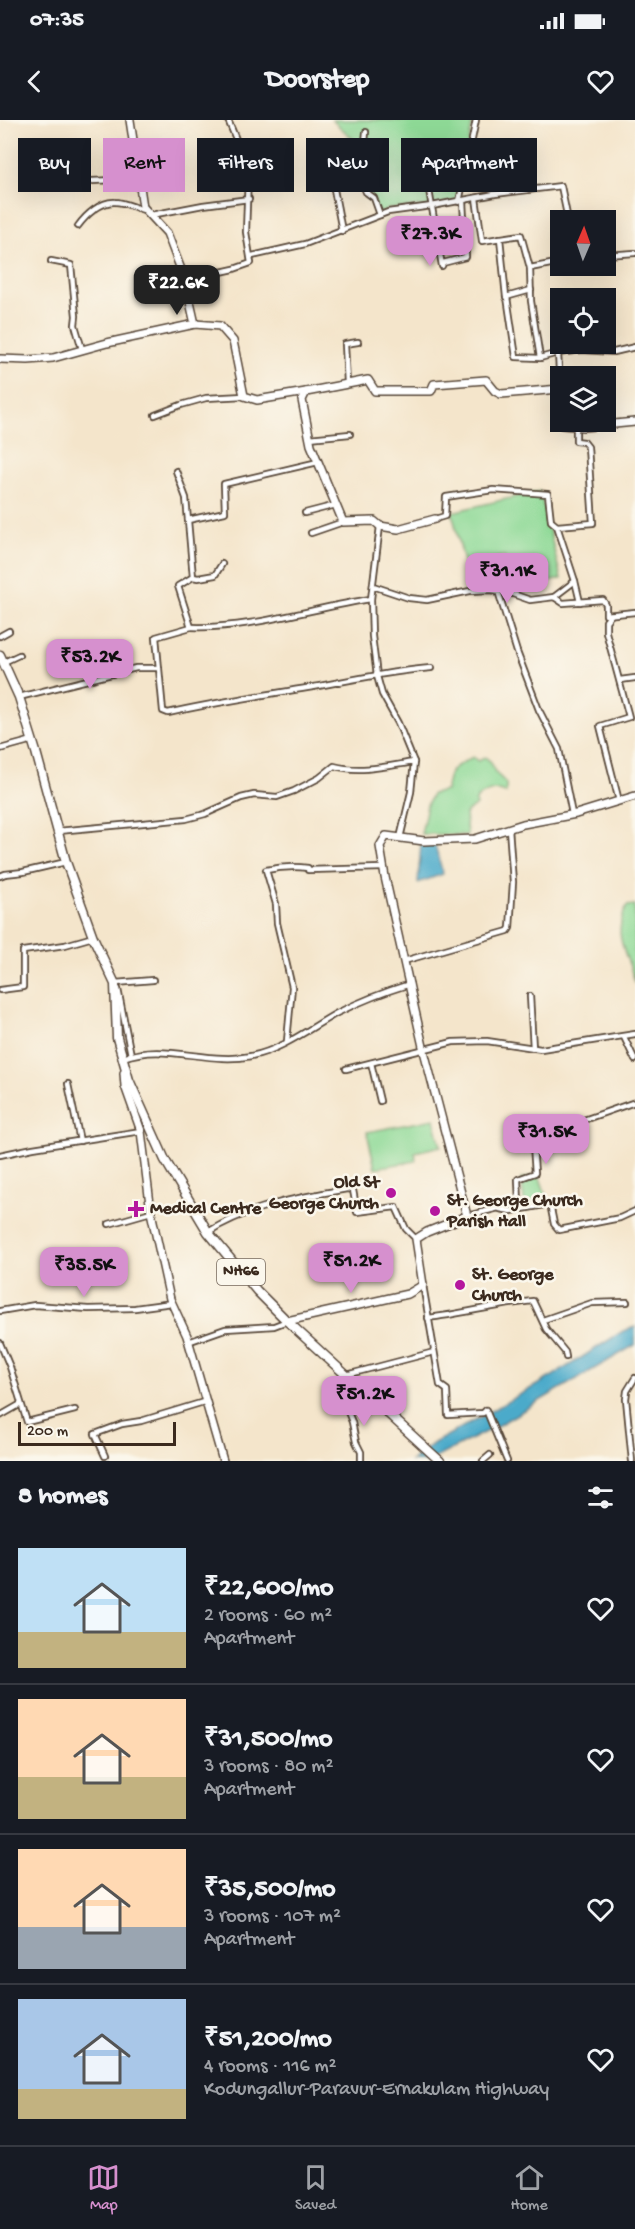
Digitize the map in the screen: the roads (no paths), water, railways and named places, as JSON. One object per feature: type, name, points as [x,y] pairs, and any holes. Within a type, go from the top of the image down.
[{"type":"highway","name":"NH66","points":[[2,658],[19,697],[33,740],[66,862],[93,937],[115,984],[117,1038],[127,1056],[129,1080],[165,1160],[208,1232],[257,1291],[440,1461]]},
{"type":"main road","points":[[129,120],[132,138]]},
{"type":"main road","points":[[142,192],[146,212],[167,233],[185,280],[195,324]]},
{"type":"main road","points":[[0,359],[53,358],[82,349],[195,324],[220,326],[233,341],[244,396],[256,400],[368,380],[375,391],[431,391],[434,384],[486,380],[495,391],[501,394],[550,390]]},
{"type":"main road","points":[[306,392],[302,400],[309,438],[343,522],[374,521],[380,526],[398,529],[435,519]]},
{"type":"main road","points":[[616,423],[635,422]]},
{"type":"main road","points":[[287,1321],[408,1294],[423,1285],[416,1239],[427,1232],[467,1216],[424,1051],[383,868],[380,846],[386,836],[424,841],[475,839],[635,796]]},
{"type":"main road","points":[[127,1056],[125,1086],[141,1131],[151,1212],[172,1303],[188,1342],[223,1461]]},
{"type":"street","points":[[185,280],[252,263],[246,232],[249,199],[248,176],[245,161],[228,120]]},
{"type":"street","points":[[429,192],[442,266],[443,263],[466,257],[461,201],[466,161],[476,120]]},
{"type":"street","points":[[366,132],[363,185],[366,192],[374,198],[380,215]]},
{"type":"street","points":[[252,256],[305,244],[388,212],[432,207],[476,198],[561,186],[566,210]]},
{"type":"street","points":[[335,192],[342,231]]},
{"type":"street","points":[[476,198],[482,241],[521,235],[530,268],[536,340],[540,358]]},
{"type":"street","points":[[78,226],[93,211],[108,202],[146,212],[249,199]]},
{"type":"street","points":[[500,238],[516,357],[540,358],[554,354]]},
{"type":"street","points":[[616,254],[635,253]]},
{"type":"street","points":[[51,261],[71,265],[75,325],[82,349]]},
{"type":"street","points":[[530,268],[550,264]]},
{"type":"street","points":[[507,297],[531,290]]},
{"type":"street","points":[[347,383],[345,344],[358,342]]},
{"type":"street","points":[[616,352],[635,347]]},
{"type":"street","points":[[155,415],[206,398],[244,396]]},
{"type":"street","points":[[557,526],[593,523],[588,447],[584,442],[576,441],[576,432]]},
{"type":"street","points":[[309,438],[350,434]]},
{"type":"street","points":[[189,520],[225,512],[224,484],[318,462]]},
{"type":"street","points":[[176,471],[186,498],[193,578]]},
{"type":"street","points":[[435,519],[445,516],[446,497],[502,491],[548,494],[551,521],[557,526],[580,603]]},
{"type":"street","points":[[305,513],[336,505]]},
{"type":"street","points":[[311,533],[343,522]]},
{"type":"street","points":[[380,526],[371,599],[372,636],[377,676],[382,694],[398,723],[414,762],[411,792],[400,838]]},
{"type":"street","points":[[191,627],[178,586],[193,578],[215,575],[222,564]]},
{"type":"street","points":[[373,586],[410,598],[427,600],[470,591],[498,591],[530,600],[554,597],[575,581]]},
{"type":"street","points":[[498,591],[517,652],[539,710],[559,749],[572,814]]},
{"type":"street","points":[[554,597],[563,603],[603,600],[606,605],[606,615],[635,612]]},
{"type":"street","points":[[371,599],[336,604],[249,623],[191,627],[156,637],[163,711],[168,713],[226,700],[403,670],[431,668]]},
{"type":"street","points":[[611,615],[606,621],[606,632],[629,717],[600,726],[619,801]]},
{"type":"street","points":[[0,636],[9,631]]},
{"type":"street","points":[[2,658],[19,656]]},
{"type":"street","points":[[19,697],[136,668],[159,668]]},
{"type":"street","points":[[620,682],[635,678]]},
{"type":"street","points":[[0,749],[33,740]]},
{"type":"street","points":[[57,831],[186,819],[223,808],[241,798],[254,795],[277,797],[283,795],[319,778],[334,766],[344,769],[367,768],[414,762]]},
{"type":"street","points":[[404,961],[508,931],[513,882],[509,828]]},
{"type":"street","points":[[0,876],[66,862]]},
{"type":"street","points":[[287,1041],[292,987],[277,923],[276,904],[266,870],[289,867],[305,867],[308,870],[383,868]]},
{"type":"street","points":[[0,990],[23,987],[23,951],[65,945],[93,937]]},
{"type":"street","points":[[115,984],[153,980]]},
{"type":"street","points":[[127,1056],[162,1053],[230,1059],[268,1052],[353,1005],[384,991],[410,984]]},
{"type":"street","points":[[531,996],[533,1048]]},
{"type":"street","points":[[346,1070],[453,1042],[487,1041],[533,1048],[559,1047],[635,1034]]},
{"type":"street","points":[[624,1037],[635,1060]]},
{"type":"street","points":[[371,1063],[380,1101]]},
{"type":"street","points":[[68,1084],[80,1141]]},
{"type":"street","points":[[467,1216],[519,1203],[518,1179],[535,1173],[533,1145],[537,1141],[576,1123],[635,1102]]},
{"type":"street","points":[[0,1155],[141,1131]]},
{"type":"street","points":[[208,1232],[240,1215],[274,1204],[301,1196],[347,1189],[353,1190],[357,1212],[396,1207],[406,1229],[416,1239]]},
{"type":"street","points":[[498,1209],[511,1211],[550,1204],[554,1224],[559,1230],[620,1218],[635,1211]]},
{"type":"street","points":[[109,1224],[151,1212]]},
{"type":"street","points":[[423,1285],[440,1385],[447,1390],[448,1414],[483,1413],[486,1410],[507,1461]]},
{"type":"street","points":[[428,1318],[533,1301],[552,1338],[565,1352],[566,1357]]},
{"type":"street","points":[[543,1320],[592,1304],[627,1302]]},
{"type":"street","points":[[0,1311],[35,1305],[88,1309],[172,1303]]},
{"type":"street","points":[[188,1342],[225,1329],[274,1326],[287,1321]]},
{"type":"street","points":[[0,1343],[27,1422],[75,1410]]},
{"type":"street","points":[[346,1375],[434,1352]]},
{"type":"street","points":[[0,1365],[8,1363]]},
{"type":"street","points":[[632,1461],[626,1398],[627,1390],[635,1378]]},
{"type":"street","points":[[351,1391],[348,1412],[356,1442],[362,1452],[361,1461]]},
{"type":"street","points":[[105,1456],[95,1434],[122,1424],[141,1422],[207,1401]]},
{"type":"street","points":[[0,1416],[21,1404]]},
{"type":"street","points":[[483,1461],[490,1455]]},
{"type":"water","points":[[421,843],[435,845],[443,874],[418,883]]},
{"type":"water","points":[[635,1327],[635,1345],[495,1427],[429,1461],[411,1461],[434,1443],[551,1377],[623,1331]]},
{"type":"place","name":"Old St George Church","points":[[391,1193]]},
{"type":"place","name":"Medical Centre","points":[[136,1209]]},
{"type":"place","name":"St. George Church Parish Hall","points":[[435,1211]]},
{"type":"place","name":"St. George Church","points":[[460,1285]]}]
